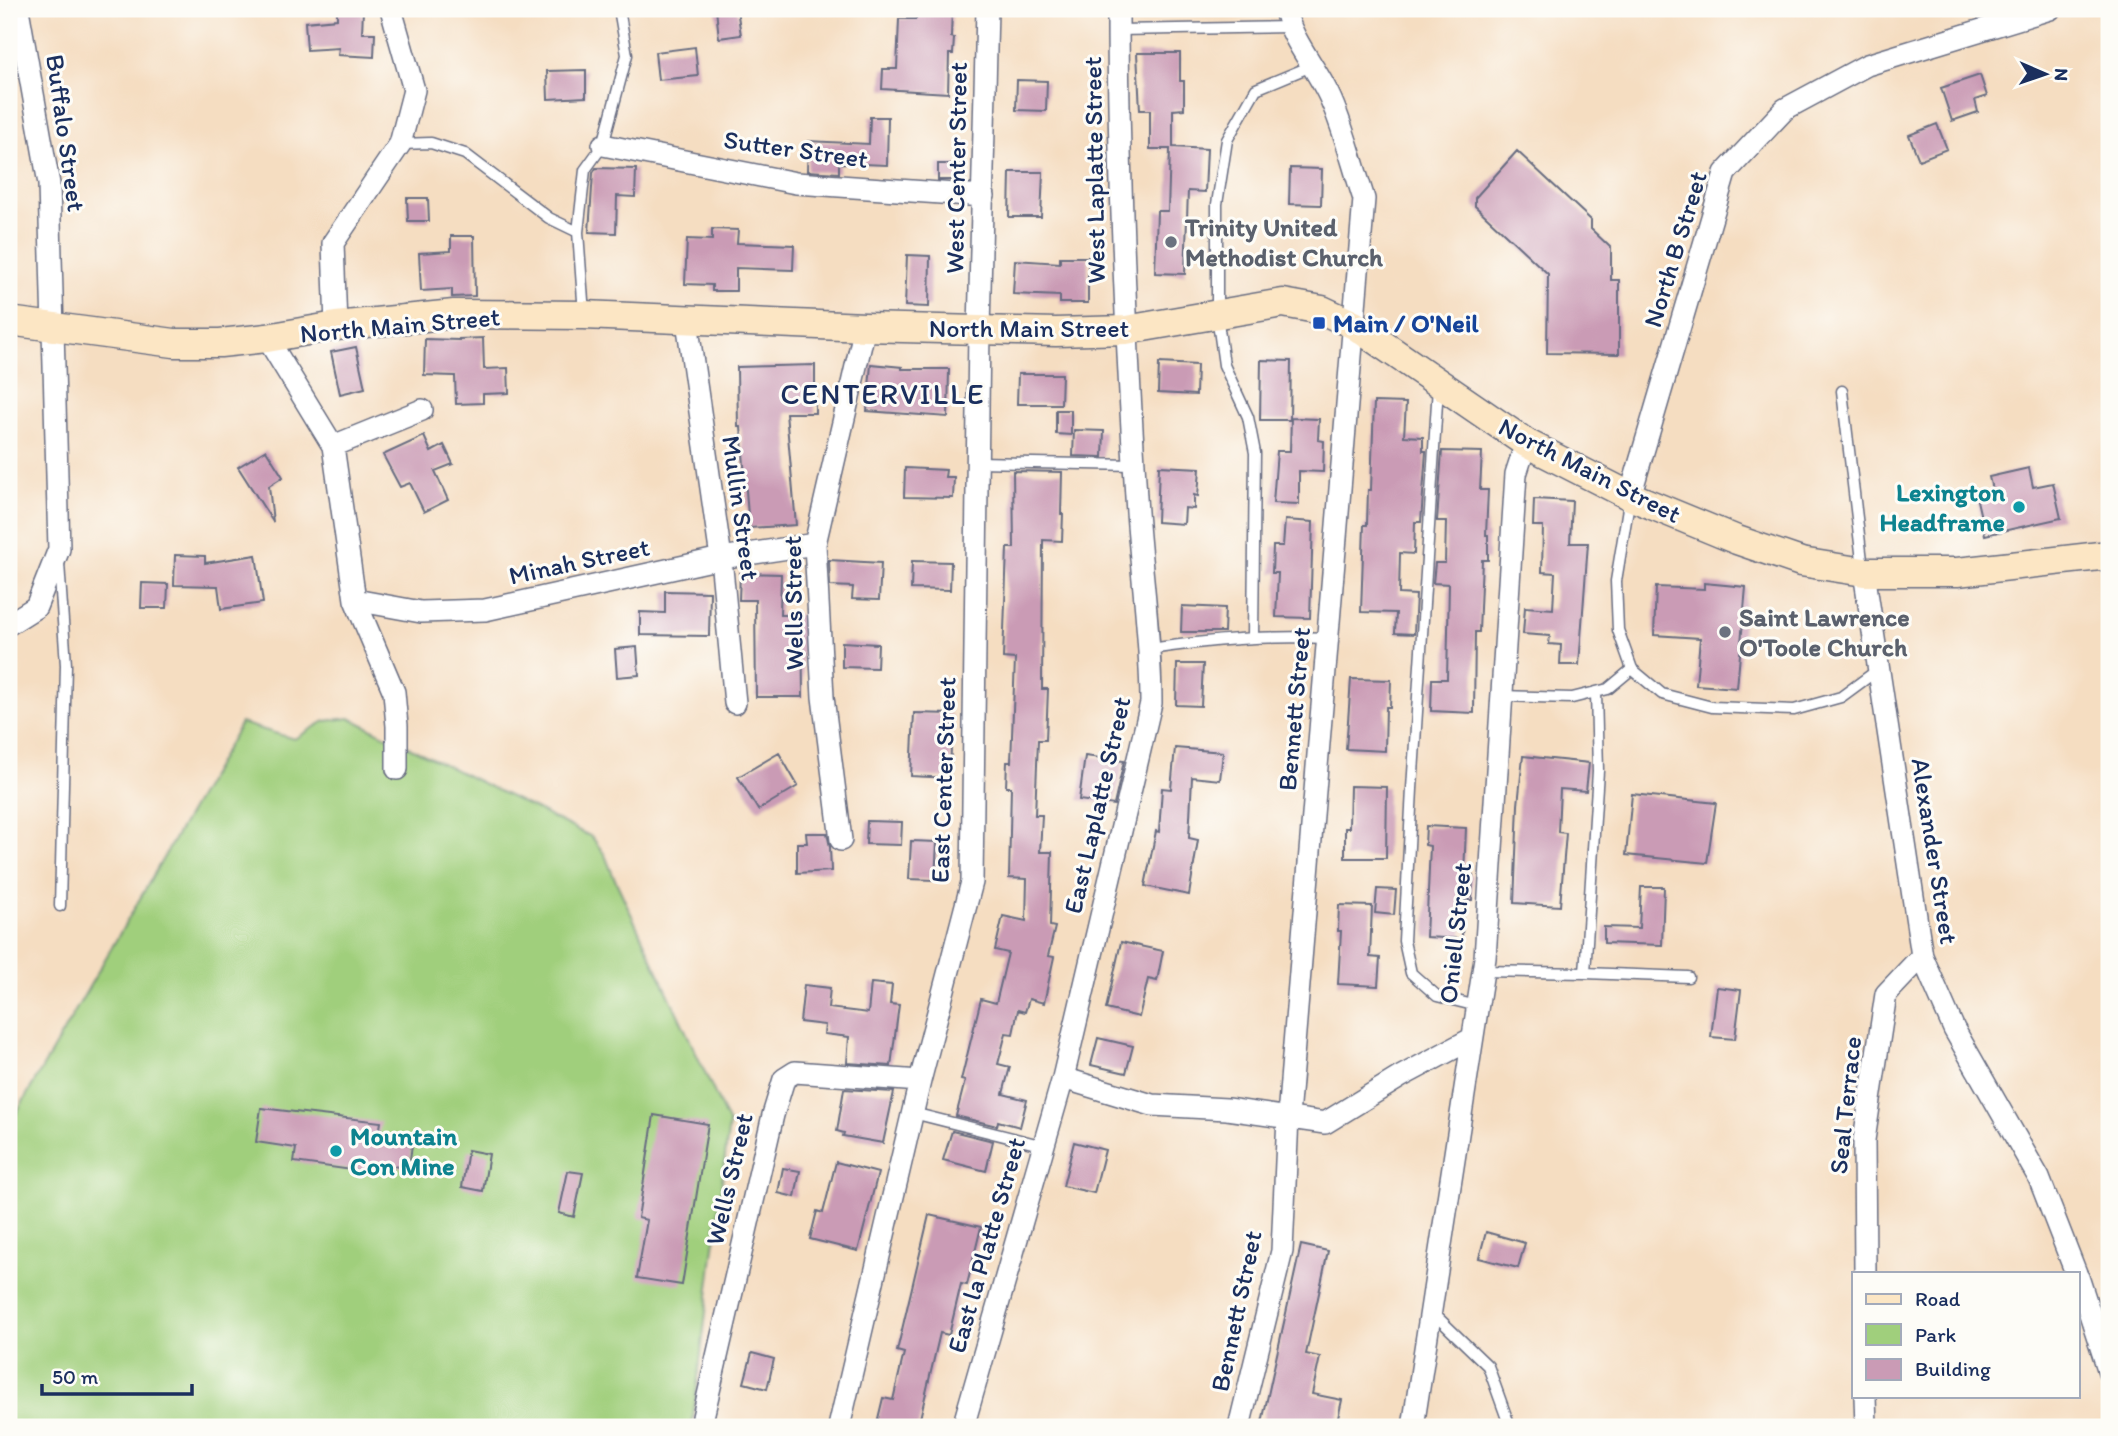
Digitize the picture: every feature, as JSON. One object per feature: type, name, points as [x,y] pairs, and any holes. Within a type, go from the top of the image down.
[{"type":"main road","name":"North Main Street","points":[[9,321],[174,343],[220,343],[336,326],[454,314],[584,315],[687,321],[1056,332],[1126,330],[1283,303],[1303,305],[1322,310],[1354,325],[1526,443],[1630,496],[1738,540],[1801,562],[1864,572],[1957,572],[2104,561]]},
{"type":"street","name":"Buffalo Street","points":[[9,624],[36,607],[58,549],[50,184],[18,9]]},
{"type":"street","points":[[336,326],[333,243],[400,144],[414,90],[391,9]]},
{"type":"street","name":"West Center Street","points":[[979,330],[987,9]]},
{"type":"street","name":"North B Street","points":[[1630,496],[1725,173],[1785,109],[1867,65],[2050,9]]},
{"type":"street","name":"Bennett Street","points":[[1239,1427],[1282,1251],[1288,1117],[1364,199],[1332,102],[1287,18]]},
{"type":"street","name":"West Laplatte Street","points":[[1118,19],[1126,330]]},
{"type":"street","name":"Sutter Street","points":[[603,145],[796,183],[984,196]]},
{"type":"street","name":"Mullin Street","points":[[687,321],[721,558],[735,703]]},
{"type":"street","name":"Wells Street","points":[[841,840],[823,697],[815,544],[865,327]]},
{"type":"street","name":"East Center Street","points":[[839,1427],[920,1081],[972,882],[979,330]]},
{"type":"street","name":"East Laplatte Street","points":[[1063,1078],[1151,703],[1150,649],[1134,465],[1126,330]]},
{"type":"street","points":[[267,338],[334,446],[355,600],[394,692],[397,769]]},
{"type":"street","points":[[334,446],[422,410]]},
{"type":"street","name":"Oniell Street","points":[[1413,1427],[1483,971],[1516,474],[1526,443]]},
{"type":"street","name":"Minah Street","points":[[355,600],[421,612],[485,610],[721,558],[815,544]]},
{"type":"street","name":"Alexander Street","points":[[1864,572],[1922,956],[1954,1029],[2039,1178],[2076,1272]]},
{"type":"street","name":"Seal Terrace","points":[[1865,1272],[1864,1140],[1886,994],[1922,956]]},
{"type":"street","points":[[1063,1078],[1152,1105],[1227,1109],[1325,1123],[1400,1077],[1471,1039]]},
{"type":"street","name":"Wells Street","points":[[703,1427],[703,1417],[769,1128],[784,1079],[795,1072],[920,1081]]},
{"type":"street","name":"East la Platte Street","points":[[963,1427],[1063,1078]]},
{"type":"street","name":"Alexander Street","points":[[2080,1284],[2109,1372]]},
{"type":"street","points":[[1866,1398],[1866,1427]]},
{"type":"lane","points":[[584,315],[578,232],[585,170],[603,145],[627,55],[620,9]]},
{"type":"lane","points":[[1118,19],[1287,18]]},
{"type":"lane","points":[[1253,637],[1255,453],[1248,416],[1224,365],[1217,314],[1217,204],[1227,140],[1256,89],[1314,65]]},
{"type":"lane","points":[[400,144],[430,143],[465,154],[549,218],[578,232]]},
{"type":"lane","points":[[1438,385],[1404,941],[1412,973],[1437,996],[1477,1006]]},
{"type":"lane","points":[[1842,391],[1864,572]]},
{"type":"lane","points":[[978,463],[1134,465]]},
{"type":"lane","points":[[1630,496],[1616,581],[1618,630],[1632,669],[1662,694],[1712,708],[1794,710],[1841,696],[1879,669]]},
{"type":"lane","points":[[58,549],[66,665],[60,906]]},
{"type":"lane","points":[[1150,649],[1274,635],[1328,638]]},
{"type":"lane","points":[[1502,696],[1572,698],[1608,689],[1632,669]]},
{"type":"lane","points":[[1585,973],[1598,771],[1596,692]]},
{"type":"lane","points":[[1483,971],[1688,976]]},
{"type":"lane","points":[[913,1114],[1044,1146]]},
{"type":"lane","points":[[1432,1312],[1488,1366],[1510,1427]]},
{"type":"green space","points":[[350,718],[592,837],[605,855],[729,1124],[692,1427],[9,1427],[9,1126],[241,723],[294,739],[325,721]]},
{"type":"building","points":[[337,9],[363,10],[362,33],[375,33],[374,57],[338,55],[339,48],[307,50],[305,22],[337,19]]},
{"type":"building","points":[[716,9],[737,9],[741,35],[719,38]]},
{"type":"building","points":[[917,9],[952,9],[951,37],[954,38],[953,54],[949,54],[948,93],[882,89],[883,69],[897,69],[899,19],[916,19]]},
{"type":"building","points":[[695,47],[698,76],[658,80],[655,52]]},
{"type":"building","points":[[1137,53],[1180,53],[1184,109],[1173,110],[1173,147],[1207,149],[1205,192],[1188,191],[1185,274],[1155,273],[1157,211],[1168,211],[1170,149],[1150,149],[1150,110],[1140,110]]},
{"type":"building","points":[[586,70],[586,97],[548,99],[547,71]]},
{"type":"building","points":[[1980,75],[1987,96],[1975,100],[1978,112],[1952,121],[1941,88]]},
{"type":"building","points":[[1017,80],[1047,81],[1046,111],[1016,110]]},
{"type":"building","points":[[870,117],[888,117],[887,165],[839,163],[839,173],[807,171],[808,141],[869,144]]},
{"type":"building","points":[[1937,124],[1947,149],[1919,160],[1909,135]]},
{"type":"building","points":[[1517,151],[1591,220],[1591,229],[1611,248],[1611,280],[1619,280],[1619,354],[1547,353],[1548,274],[1475,206],[1475,198]]},
{"type":"building","points":[[938,164],[965,164],[965,180],[938,180]]},
{"type":"building","points":[[596,168],[636,169],[635,197],[617,196],[616,233],[589,232],[593,173]]},
{"type":"building","points":[[1290,168],[1322,169],[1321,205],[1289,204]]},
{"type":"building","points":[[1010,172],[1043,172],[1041,217],[1009,217]]},
{"type":"building","points":[[407,198],[428,198],[429,221],[408,221]]},
{"type":"building","points":[[712,229],[738,230],[737,243],[794,245],[793,270],[736,268],[736,291],[712,291],[712,285],[685,284],[687,239],[712,240]]},
{"type":"building","points":[[451,236],[474,236],[475,296],[452,297],[452,289],[421,291],[419,253],[451,251]]},
{"type":"building","points":[[907,255],[930,256],[929,307],[905,306]]},
{"type":"building","points":[[1060,257],[1088,257],[1088,303],[1060,303],[1060,296],[1013,294],[1015,260],[1060,263]]},
{"type":"building","points":[[483,338],[484,369],[508,368],[509,393],[483,394],[483,403],[456,404],[455,376],[424,375],[425,339]]},
{"type":"building","points":[[356,347],[365,388],[340,394],[331,352]]},
{"type":"building","points":[[1261,360],[1291,361],[1290,420],[1260,420]]},
{"type":"building","points":[[1159,363],[1197,365],[1196,395],[1158,393]]},
{"type":"building","points":[[871,364],[902,369],[949,369],[948,417],[867,411]]},
{"type":"building","points":[[815,365],[815,413],[786,413],[796,525],[749,528],[741,427],[738,427],[737,367]]},
{"type":"building","points":[[1018,374],[1062,374],[1061,404],[1017,404]]},
{"type":"building","points":[[1374,402],[1406,403],[1404,436],[1423,437],[1423,451],[1426,451],[1421,522],[1415,522],[1414,554],[1400,553],[1399,594],[1416,595],[1414,634],[1395,633],[1396,613],[1361,612],[1364,525],[1367,525],[1368,490],[1371,490]]},
{"type":"building","points":[[1056,410],[1071,410],[1071,435],[1056,434]]},
{"type":"building","points":[[1291,418],[1319,419],[1318,440],[1324,441],[1323,472],[1299,471],[1299,504],[1273,503],[1277,451],[1290,451]]},
{"type":"building","points":[[1074,430],[1104,431],[1103,457],[1073,456]]},
{"type":"building","points":[[424,436],[431,452],[444,445],[453,464],[435,471],[448,500],[424,512],[410,483],[400,487],[383,455]]},
{"type":"building","points":[[266,450],[283,477],[269,486],[273,522],[238,467]]},
{"type":"building","points":[[1442,451],[1482,452],[1480,490],[1488,490],[1488,560],[1482,560],[1479,632],[1475,632],[1474,713],[1431,711],[1432,679],[1447,679],[1449,584],[1433,583],[1435,563],[1445,563],[1446,521],[1437,521]]},
{"type":"building","points":[[1159,466],[1200,468],[1198,496],[1194,495],[1194,509],[1185,508],[1184,524],[1157,522]]},
{"type":"building","points":[[905,468],[946,470],[945,477],[954,477],[953,498],[904,497]]},
{"type":"building","name":"Lexington Headframe","points":[[2029,468],[2033,487],[2053,483],[2061,518],[1985,535],[1976,496],[1993,493],[1989,477]]},
{"type":"building","points":[[1013,471],[1062,472],[1063,514],[1062,541],[1043,540],[1042,689],[1048,689],[1046,740],[1038,740],[1035,815],[1042,815],[1040,852],[1052,852],[1050,926],[1055,927],[1048,956],[1054,957],[1044,1003],[1029,999],[1025,1012],[1018,1010],[1013,1034],[1006,1033],[998,1064],[1010,1067],[1003,1094],[1027,1100],[1020,1127],[998,1121],[997,1126],[956,1116],[965,1081],[961,1080],[981,999],[996,1003],[1008,953],[995,950],[1003,916],[1026,921],[1027,879],[1009,878],[1011,787],[1006,787],[1007,762],[1011,762],[1015,659],[1003,658],[1007,548],[1014,548]]},
{"type":"building","points":[[1534,499],[1572,501],[1570,543],[1588,543],[1579,665],[1560,665],[1561,645],[1549,644],[1550,636],[1523,634],[1525,607],[1553,609],[1555,573],[1542,572],[1543,526],[1533,526]]},
{"type":"building","points":[[1285,520],[1313,522],[1310,618],[1276,617],[1278,573],[1272,573],[1273,546],[1283,546]]},
{"type":"building","points":[[175,555],[205,556],[205,563],[256,555],[263,603],[221,609],[218,586],[174,585]]},
{"type":"building","points":[[829,560],[881,563],[879,600],[852,599],[853,587],[830,586]]},
{"type":"building","points":[[912,561],[951,562],[950,590],[911,589]]},
{"type":"building","points":[[740,573],[781,574],[780,615],[802,615],[803,697],[756,697],[755,600],[739,600]]},
{"type":"building","points":[[142,583],[168,584],[167,608],[141,608]]},
{"type":"building","points":[[1704,583],[1746,587],[1737,688],[1696,685],[1700,638],[1654,635],[1656,587],[1704,589]]},
{"type":"building","points":[[665,591],[710,592],[709,636],[640,635],[640,612],[665,613]]},
{"type":"building","points":[[1182,606],[1225,608],[1224,632],[1181,632]]},
{"type":"building","points":[[842,642],[878,644],[877,668],[842,667]]},
{"type":"building","points":[[637,647],[639,675],[617,677],[615,649]]},
{"type":"building","points":[[1177,664],[1203,664],[1201,706],[1176,705]]},
{"type":"building","points":[[1351,679],[1391,680],[1390,707],[1386,707],[1385,751],[1346,749]]},
{"type":"building","points":[[914,713],[952,714],[950,778],[911,776]]},
{"type":"building","points":[[1175,748],[1223,752],[1220,780],[1192,777],[1189,838],[1198,840],[1189,895],[1145,886],[1156,831],[1159,832],[1162,788],[1171,789]]},
{"type":"building","points":[[779,753],[798,786],[758,810],[738,777]]},
{"type":"building","points":[[1085,756],[1124,761],[1114,805],[1079,800]]},
{"type":"building","points":[[1523,756],[1589,763],[1586,791],[1560,789],[1558,832],[1566,833],[1560,906],[1514,903]]},
{"type":"building","points":[[1350,786],[1387,787],[1386,858],[1345,858]]},
{"type":"building","points":[[1632,794],[1716,803],[1707,863],[1626,855]]},
{"type":"building","points":[[867,821],[902,822],[901,845],[866,844]]},
{"type":"building","points":[[1426,826],[1466,828],[1464,874],[1473,875],[1472,900],[1463,900],[1462,939],[1426,937],[1430,846],[1425,845]]},
{"type":"building","points":[[806,833],[827,833],[831,871],[797,873],[797,843],[807,843]]},
{"type":"building","points":[[911,841],[937,842],[935,880],[909,879]]},
{"type":"building","points":[[1641,887],[1664,887],[1662,945],[1604,943],[1604,927],[1639,928]]},
{"type":"building","points":[[1377,889],[1396,890],[1394,915],[1375,913]]},
{"type":"building","points":[[1339,905],[1372,906],[1370,957],[1380,958],[1378,986],[1338,984],[1341,931],[1338,931]]},
{"type":"building","points":[[1121,942],[1163,951],[1157,981],[1148,979],[1139,1017],[1106,1009]]},
{"type":"building","points":[[871,983],[892,985],[890,1004],[899,1005],[891,1066],[847,1063],[849,1037],[824,1034],[825,1025],[800,1022],[804,985],[830,988],[828,1008],[868,1013]]},
{"type":"building","points":[[1717,987],[1741,990],[1735,1039],[1711,1037]]},
{"type":"building","points":[[1098,1038],[1133,1046],[1126,1073],[1091,1065]]},
{"type":"building","points":[[844,1089],[894,1092],[883,1143],[843,1136],[844,1133],[837,1131]]},
{"type":"building","name":"Mountain Con Mine","points":[[261,1108],[381,1122],[378,1140],[412,1145],[409,1168],[375,1164],[373,1173],[294,1162],[296,1148],[256,1142]]},
{"type":"building","points":[[654,1115],[708,1124],[682,1285],[637,1278],[647,1220],[638,1218]]},
{"type":"building","points":[[952,1131],[993,1141],[986,1171],[943,1160]]},
{"type":"building","points":[[1074,1142],[1105,1150],[1094,1193],[1063,1186]]},
{"type":"building","points":[[468,1150],[489,1154],[483,1191],[462,1187]]},
{"type":"building","points":[[836,1162],[878,1173],[858,1251],[810,1239],[817,1211],[823,1213]]},
{"type":"building","points":[[783,1168],[800,1171],[795,1197],[778,1193]]},
{"type":"building","points":[[568,1171],[583,1173],[574,1217],[559,1213]]},
{"type":"building","points":[[929,1215],[981,1227],[967,1285],[961,1284],[949,1335],[940,1333],[918,1427],[876,1427],[883,1398],[893,1400],[904,1353],[897,1351]]},
{"type":"building","points":[[1486,1232],[1525,1243],[1518,1268],[1479,1258]]},
{"type":"building","points":[[1301,1245],[1328,1251],[1306,1354],[1320,1357],[1312,1394],[1342,1400],[1336,1427],[1261,1427]]},
{"type":"building","points":[[752,1353],[774,1359],[767,1389],[744,1383]]},
{"type":"place","name":"Trinity United Methodist Church","points":[[1171,242]]},
{"type":"place","name":"Main / O'Neil","points":[[1319,323]]},
{"type":"place","name":"Lexington Headframe","points":[[2019,507]]},
{"type":"place","name":"Saint Lawrence O'Toole Church","points":[[1725,632]]},
{"type":"place","name":"Mountain Con Mine","points":[[336,1151]]},
{"type":"district","name":"CENTERVILLE","points":[[883,394]]}]
